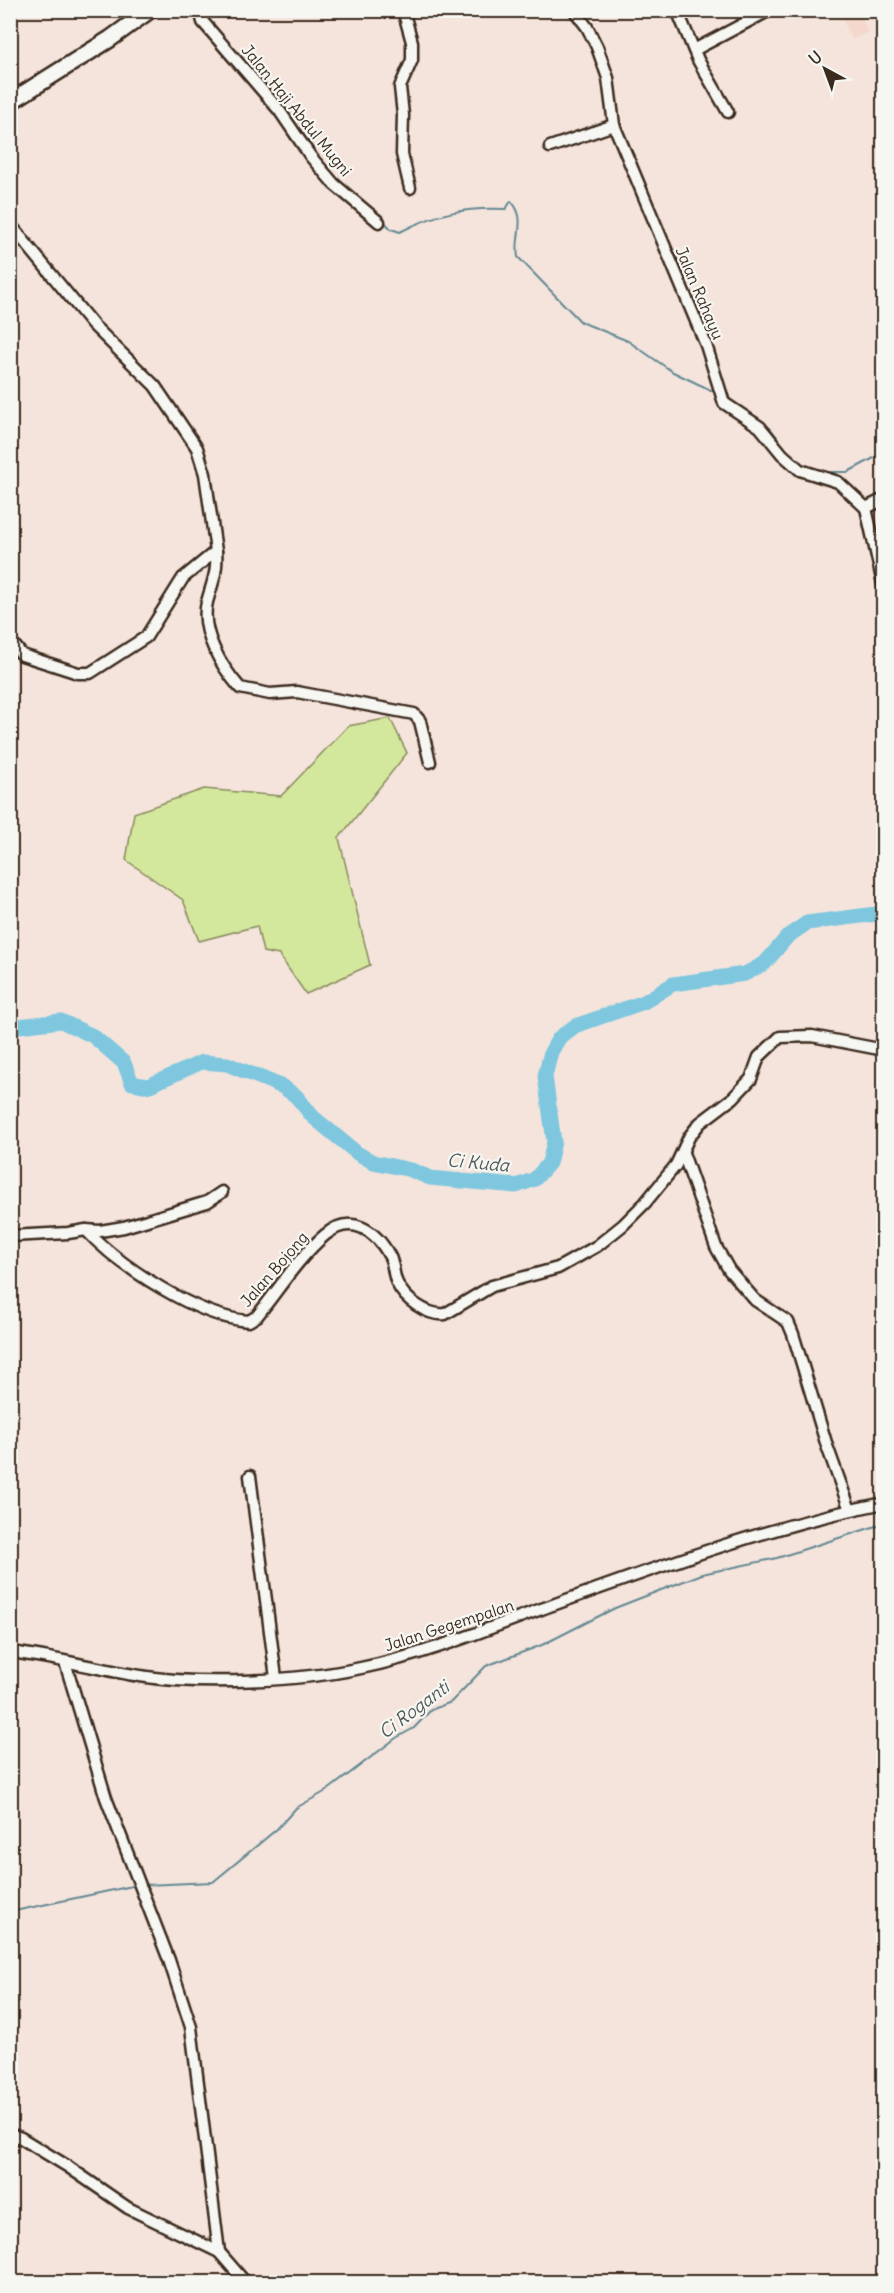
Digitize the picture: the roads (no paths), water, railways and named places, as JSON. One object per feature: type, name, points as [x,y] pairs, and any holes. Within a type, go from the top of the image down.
[{"type":"highway","points":[[10,102],[110,39],[150,10]]},
{"type":"street","points":[[403,10],[412,42],[412,60],[400,87],[404,115],[402,154],[410,188]]},
{"type":"street","name":"Jalan Rahayu","points":[[574,10],[592,36],[608,78],[614,125],[706,345],[720,395],[730,410],[760,427],[782,454],[800,471],[838,482],[866,508]]},
{"type":"street","points":[[677,10],[694,50],[728,112]]},
{"type":"street","points":[[694,50],[770,10]]},
{"type":"street","name":"Jalan Haji Abdul Mugni","points":[[200,13],[279,110],[311,157],[334,184],[379,222]]},
{"type":"street","points":[[550,147],[614,125]]},
{"type":"street","points":[[10,224],[93,325],[155,386],[197,448],[205,474],[216,551],[216,572],[207,604],[207,624],[215,652],[240,687],[248,691],[270,694],[297,692],[414,714],[420,721],[430,762]]},
{"type":"street","points":[[884,498],[866,508],[884,588]]},
{"type":"street","points":[[10,640],[16,654],[78,673],[90,673],[146,637],[183,578],[216,551]]},
{"type":"street","name":"Jalan Bojong","points":[[86,1230],[97,1242],[145,1278],[203,1308],[249,1320],[257,1316],[293,1269],[327,1233],[342,1224],[353,1223],[361,1225],[379,1239],[391,1259],[397,1283],[413,1303],[439,1314],[445,1314],[486,1288],[547,1273],[597,1246],[645,1203],[683,1153],[689,1137],[700,1124],[733,1098],[751,1079],[759,1056],[780,1037],[812,1036],[884,1050]]},
{"type":"street","points":[[683,1153],[716,1247],[729,1270],[755,1300],[788,1322],[850,1510]]},
{"type":"street","points":[[10,1236],[100,1231],[124,1227],[207,1202],[222,1192]]},
{"type":"street","points":[[250,1476],[276,1678]]},
{"type":"street","name":"Jalan Gegempalan","points":[[10,1652],[157,1679],[276,1678],[360,1668],[435,1648],[700,1553],[821,1515],[884,1503]]},
{"type":"street","points":[[65,1662],[91,1754],[139,1887],[169,1960],[191,2027],[219,2252]]},
{"type":"street","points":[[10,2134],[21,2138],[67,2166],[128,2208],[219,2252],[244,2283]]},
{"type":"waterway","points":[[207,17],[216,29]]},
{"type":"waterway","points":[[233,50],[259,76],[286,111]]},
{"type":"waterway","points":[[344,186],[379,215]]},
{"type":"waterway","points":[[382,219],[391,229],[400,232],[426,220],[464,210],[506,209],[511,201],[519,214],[520,221],[518,257],[581,322],[628,341],[673,372],[717,393]]},
{"type":"waterway","points":[[754,417],[771,429],[789,454]]},
{"type":"waterway","points":[[824,472],[848,472],[874,458]]},
{"type":"waterway","name":"Ci Kuda","points":[[10,1024],[19,1026],[61,1021],[93,1036],[124,1063],[132,1083],[148,1086],[202,1062],[227,1064],[283,1087],[296,1096],[313,1117],[357,1153],[373,1162],[411,1170],[430,1178],[516,1186],[535,1179],[549,1163],[554,1142],[545,1076],[551,1052],[559,1038],[575,1026],[644,1002],[673,984],[745,974],[765,963],[788,936],[807,923],[884,913]]},
{"type":"waterway","name":"Ci Roganti","points":[[145,1885],[213,1882],[277,1829],[296,1808],[328,1790],[396,1738],[414,1728],[431,1710],[451,1702],[486,1666],[542,1645],[615,1608],[702,1574],[777,1558],[876,1526],[884,1527]]},
{"type":"waterway","name":"Ci Roganti","points":[[10,1912],[137,1885]]}]
